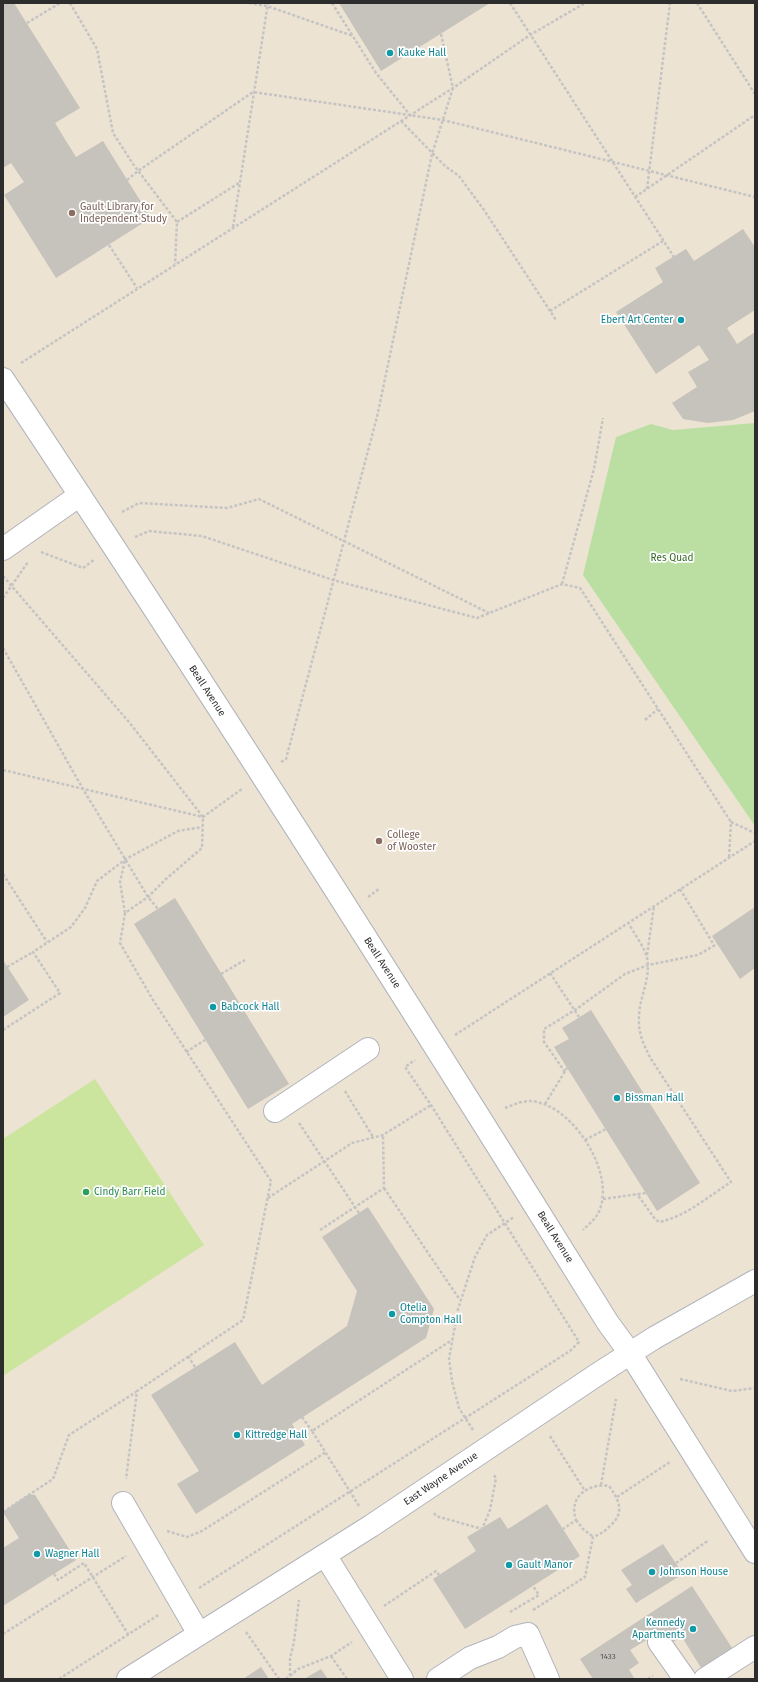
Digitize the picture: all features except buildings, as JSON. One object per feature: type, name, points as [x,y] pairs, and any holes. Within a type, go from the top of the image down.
[{"type":"street","name":"Beall Avenue","points":[[9,372],[80,495],[436,1047],[608,1323],[630,1353],[755,1552]]},
{"type":"street","points":[[3,549],[80,495]]},
{"type":"street","points":[[280,1108],[368,1049]]},
{"type":"street","name":"East Wayne Avenue","points":[[128,1679],[371,1526],[630,1353],[755,1281]]},
{"type":"street","points":[[123,1503],[199,1634]]},
{"type":"street","points":[[325,1555],[402,1679]]},
{"type":"street","points":[[438,1679],[470,1658],[498,1647],[515,1637],[528,1634],[548,1679]]},
{"type":"street","points":[[660,1642],[685,1679]]},
{"type":"street","points":[[705,1679],[755,1647]]},
{"type":"path","points":[[27,23],[60,3]]},
{"type":"path","points":[[70,3],[97,49],[113,133],[138,171],[177,222],[175,264]]},
{"type":"path","points":[[249,3],[268,5],[353,36]]},
{"type":"path","points":[[332,3],[376,73],[410,115]]},
{"type":"path","points":[[510,3],[674,257]]},
{"type":"path","points":[[9,372],[137,288],[453,88],[530,35],[585,3]]},
{"type":"path","points":[[647,189],[670,3]]},
{"type":"path","points":[[697,3],[755,94]]},
{"type":"path","points":[[233,227],[253,92],[268,5]]},
{"type":"path","points":[[3,770],[203,817],[261,775],[286,759],[377,417],[432,154],[453,88],[441,34]]},
{"type":"path","points":[[127,180],[253,92],[443,120],[755,197]]},
{"type":"path","points":[[635,197],[755,115]]},
{"type":"path","points":[[401,121],[432,154],[459,176],[484,210],[556,320]]},
{"type":"path","points":[[177,222],[240,183]]},
{"type":"path","points":[[550,311],[663,241]]},
{"type":"path","points":[[109,245],[137,288]]},
{"type":"path","points":[[562,584],[594,469],[603,418]]},
{"type":"path","points":[[122,512],[139,503],[227,508],[259,499],[490,613]]},
{"type":"path","points":[[37,550],[83,568],[114,547],[149,531],[202,536],[333,580],[477,618],[562,584],[580,588],[731,822],[755,833]]},
{"type":"path","points":[[3,576],[128,722],[203,817],[202,848],[166,879],[148,897],[125,913]]},
{"type":"path","points":[[3,648],[83,789],[148,897],[158,909]]},
{"type":"path","points":[[645,720],[658,709]]},
{"type":"path","points":[[729,858],[731,822]]},
{"type":"path","points":[[7,967],[71,927],[85,908],[97,881],[126,859],[178,831],[202,827]]},
{"type":"path","points":[[59,1679],[570,1351],[579,1342],[431,1105],[405,1067],[755,841]]},
{"type":"path","points":[[3,1512],[53,1479],[69,1434],[137,1391],[242,1320],[268,1199],[271,1181],[153,1000],[120,943],[125,913],[120,882],[126,859]]},
{"type":"path","points":[[3,874],[47,942]]},
{"type":"path","points":[[368,897],[379,889]]},
{"type":"path","points":[[565,1072],[544,1042],[544,1029],[575,1010],[625,974],[648,965],[698,955],[716,944],[680,889]]},
{"type":"path","points":[[637,1194],[655,1219],[660,1222],[673,1218],[682,1213],[731,1182],[651,1059],[642,1042],[639,1018],[646,985],[648,965],[647,955],[654,906]]},
{"type":"path","points":[[628,922],[647,955]]},
{"type":"path","points":[[3,1030],[60,993],[33,952]]},
{"type":"path","points":[[221,974],[245,960]]},
{"type":"path","points":[[550,973],[579,1017]]},
{"type":"path","points":[[186,1052],[205,1040]]},
{"type":"path","points":[[545,1104],[568,1068]]},
{"type":"path","points":[[334,1072],[373,1137]]},
{"type":"path","points":[[505,1108],[521,1102],[536,1101],[545,1104],[573,1123],[584,1140],[594,1156],[602,1185],[603,1199],[597,1218],[583,1230]]},
{"type":"path","points":[[268,1199],[352,1143],[383,1135],[431,1105]]},
{"type":"path","points":[[280,1108],[325,1161],[356,1206],[359,1213]]},
{"type":"path","points":[[584,1140],[606,1129]]},
{"type":"path","points":[[383,1135],[384,1188],[460,1300]]},
{"type":"path","points":[[320,1230],[384,1188]]},
{"type":"path","points":[[603,1199],[646,1193]]},
{"type":"path","points":[[422,1492],[436,1516],[482,1528],[490,1510],[496,1478],[459,1408],[452,1381],[449,1359],[460,1300],[475,1257],[487,1235],[534,1203]]},
{"type":"path","points":[[431,1320],[455,1324]]},
{"type":"path","points":[[312,1431],[453,1340]]},
{"type":"path","points":[[188,1356],[195,1367]]},
{"type":"path","points":[[680,1379],[732,1390],[755,1388]]},
{"type":"path","points":[[123,1503],[137,1391]]},
{"type":"path","points":[[601,1485],[616,1399]]},
{"type":"path","points":[[536,1415],[585,1491]]},
{"type":"path","points":[[302,1417],[326,1452],[371,1526]]},
{"type":"path","points":[[616,1497],[691,1449]]},
{"type":"path","points":[[166,1531],[187,1537],[202,1531],[326,1452]]},
{"type":"path","points":[[601,1485],[609,1486],[616,1497],[620,1512],[617,1519],[604,1532],[593,1537],[583,1529],[576,1520],[573,1512],[574,1504],[578,1497],[592,1487],[601,1485]]},
{"type":"path","points":[[563,1529],[576,1520]]},
{"type":"path","points":[[533,1610],[585,1576],[593,1537]]},
{"type":"path","points":[[676,1563],[709,1540]]},
{"type":"path","points":[[3,1634],[146,1543]]},
{"type":"path","points":[[54,1574],[58,1580],[84,1563],[128,1634]]},
{"type":"path","points":[[286,1679],[290,1676],[290,1658],[294,1642],[300,1600]]},
{"type":"path","points":[[233,1612],[279,1679]]},
{"type":"path","points":[[331,1656],[347,1679]]},
{"type":"shaded area","name":"College of Wooster","points":[[3,3],[755,3],[755,1679],[3,1679]]},
{"type":"green space","name":"Res Quad","points":[[755,423],[755,826],[583,575],[616,437],[651,424],[673,430]]},
{"type":"green space","name":"Cindy Barr Field","points":[[95,1079],[204,1245],[3,1376],[3,1139]]},
{"type":"place","name":"Kauke Hall","points":[[390,53]]},
{"type":"place","name":"Gault Library for Independent Study","points":[[72,213]]},
{"type":"place","name":"Ebert Art Center","points":[[681,320]]},
{"type":"place","name":"College of Wooster","points":[[379,841]]},
{"type":"place","name":"Babcock Hall","points":[[213,1007]]},
{"type":"place","name":"Bissman Hall","points":[[617,1098]]},
{"type":"place","name":"Cindy Barr Field","points":[[86,1192]]},
{"type":"place","name":"Otelia Compton Hall","points":[[392,1314]]},
{"type":"place","name":"Kittredge Hall","points":[[237,1435]]},
{"type":"place","name":"Wagner Hall","points":[[37,1554]]},
{"type":"place","name":"Gault Manor","points":[[509,1565]]},
{"type":"place","name":"Johnson House","points":[[652,1572]]},
{"type":"place","name":"Kennedy Apartments","points":[[693,1629]]}]
